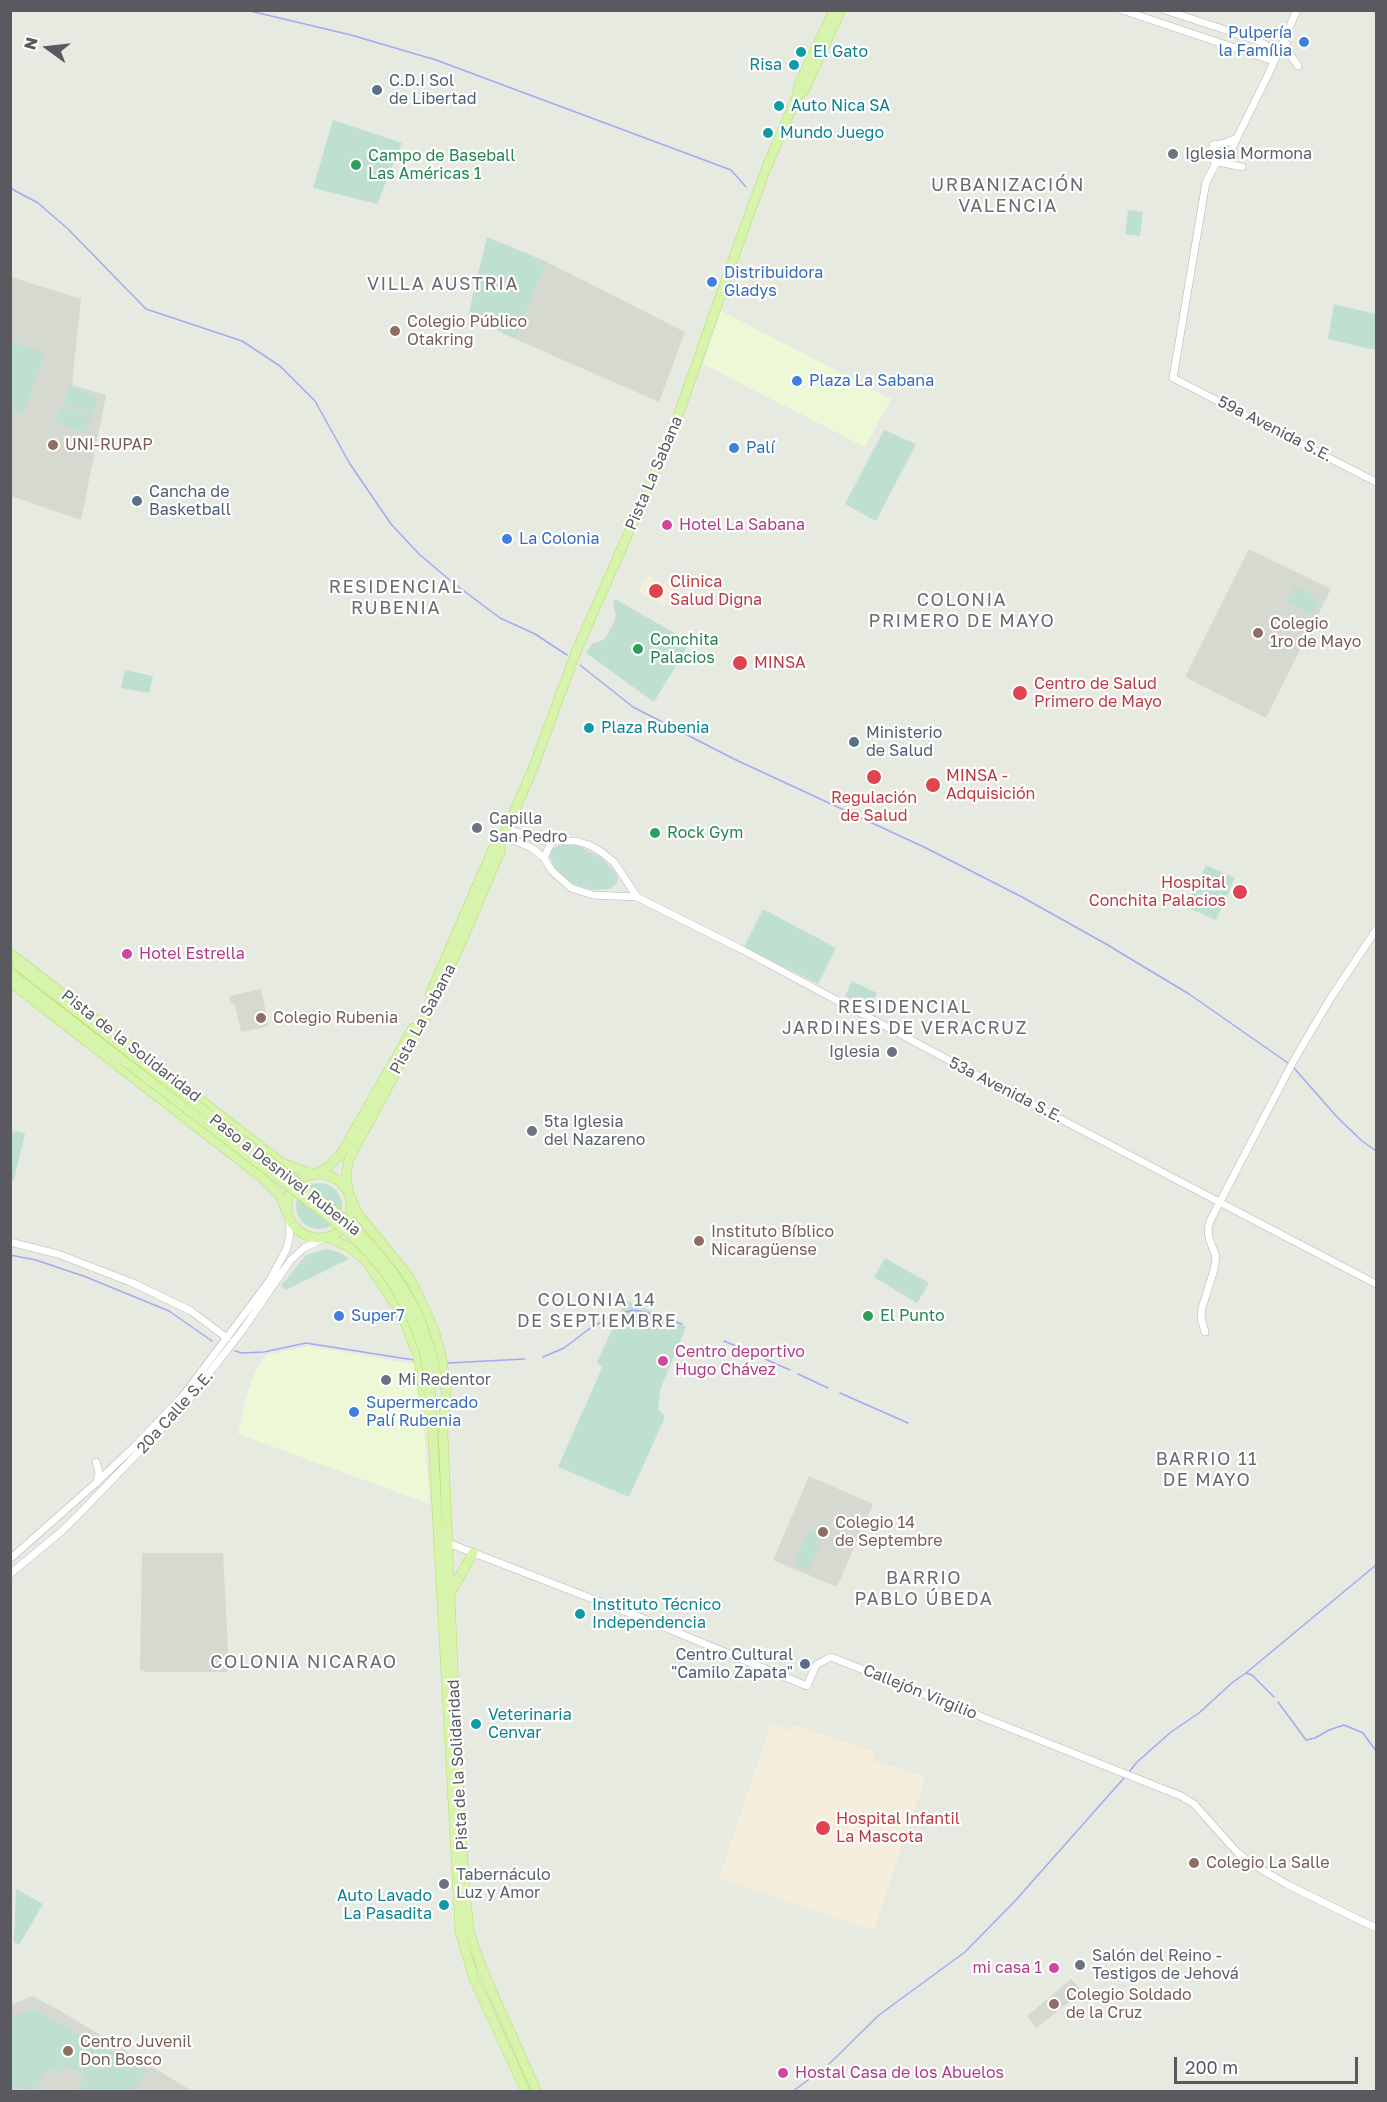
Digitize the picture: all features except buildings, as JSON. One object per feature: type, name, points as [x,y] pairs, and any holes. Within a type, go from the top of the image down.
[{"type":"main road","name":"Pista La Sabana","points":[[350,1195],[346,1176],[349,1159],[430,1009],[500,852],[504,836],[532,771],[576,652],[674,426],[765,170],[796,98],[800,82],[834,10]]},
{"type":"main road","name":"Pista La Sabana","points":[[796,98],[804,91],[841,10]]},
{"type":"main road","name":"Pista La Sabana","points":[[314,1174],[328,1166],[341,1154],[419,1017],[493,849],[504,836]]},
{"type":"main road","name":"Pista de la Solidaridad","points":[[10,953],[282,1163],[314,1174]]},
{"type":"main road","name":"Pista de la Solidaridad","points":[[10,960],[127,1058]]},
{"type":"main road","name":"Pista de la Solidaridad","points":[[10,973],[127,1058]]},
{"type":"main road","name":"Pista de la Solidaridad","points":[[10,982],[260,1176],[280,1196],[289,1218]]},
{"type":"main road","name":"Paso a Desnivel Rubenia","points":[[127,1058],[360,1244],[388,1276],[410,1312],[434,1384]]},
{"type":"main road","points":[[314,1174],[334,1177],[343,1184],[350,1195],[351,1211],[347,1223],[339,1232],[326,1238],[313,1238],[303,1234],[289,1218],[287,1204],[291,1191],[301,1179],[314,1174]]},
{"type":"main road","name":"Pista de la Solidaridad","points":[[350,1195],[358,1214],[406,1273],[429,1316],[439,1345],[446,1391],[443,1425],[450,1594],[464,1879],[469,1930],[490,1987],[537,2091]]},
{"type":"main road","name":"Pista de la Solidaridad","points":[[326,1238],[349,1247],[367,1263],[391,1297],[407,1326],[421,1369],[429,1435],[435,1458]]},
{"type":"main road","name":"Pista de la Solidaridad","points":[[434,1384],[443,1425]]},
{"type":"main road","name":"Pista de la Solidaridad","points":[[434,1384],[435,1458],[460,1931],[474,1979],[526,2091]]},
{"type":"main road","points":[[450,1594],[473,1553]]},
{"type":"street","points":[[1122,10],[1274,62]]},
{"type":"street","points":[[1165,10],[1259,42],[1278,52]]},
{"type":"street","points":[[1217,163],[1229,154],[1297,10]]},
{"type":"street","points":[[1259,42],[1274,43],[1284,38]]},
{"type":"street","points":[[1284,38],[1289,53],[1298,66]]},
{"type":"street","points":[[1257,55],[1268,75]]},
{"type":"street","points":[[1217,163],[1213,146],[1237,138]]},
{"type":"street","points":[[1217,163],[1242,167]]},
{"type":"street","name":"59a Avenida S.E.","points":[[1217,163],[1206,182],[1173,378],[1377,482]]},
{"type":"street","name":"53a Avenida S.E.","points":[[504,836],[576,841],[589,845],[614,862],[637,897]]},
{"type":"street","name":"53a Avenida S.E.","points":[[504,836],[532,849],[544,858],[552,871],[571,888],[589,894],[637,897],[770,964],[1377,1284]]},
{"type":"street","points":[[544,858],[552,841]]},
{"type":"street","points":[[615,896],[625,880]]},
{"type":"street","points":[[1205,1332],[1202,1308],[1216,1257],[1208,1228],[1218,1202],[1329,999],[1377,930]]},
{"type":"street","name":"20a Calle S.E.","points":[[10,1559],[97,1482],[183,1396],[270,1280],[289,1242],[289,1218]]},
{"type":"street","name":"20a Calle S.E.","points":[[10,1574],[76,1517],[187,1402],[244,1328],[290,1261],[304,1248],[326,1238]]},
{"type":"street","points":[[10,1242],[58,1254],[133,1283],[191,1311],[227,1338]]},
{"type":"street","points":[[96,1462],[99,1472],[97,1482]]},
{"type":"street","name":"Callejón Virgilio","points":[[448,1543],[642,1618],[807,1686],[816,1665],[831,1657],[1181,1796],[1194,1804],[1238,1852],[1263,1870],[1377,1928]]},
{"type":"shaded area","name":"Campo de Baseball Las Américas 1","points":[[333,120],[402,143],[377,204],[313,188]]},
{"type":"shaded area","points":[[1128,210],[1143,212],[1140,236],[1125,234]]},
{"type":"shaded area","points":[[487,237],[547,262],[515,339],[468,316]]},
{"type":"shaded area","points":[[547,262],[685,332],[659,402],[515,339]]},
{"type":"shaded area","name":"UNI-RUPAP","points":[[11,277],[81,299],[72,385],[106,395],[81,520],[11,496]]},
{"type":"shaded area","points":[[1334,304],[1376,314],[1376,350],[1328,339]]},
{"type":"shaded area","name":"Plaza La Sabana","points":[[721,311],[891,399],[865,447],[703,364]]},
{"type":"shaded area","points":[[11,341],[45,353],[23,414],[11,410]]},
{"type":"shaded area","points":[[70,386],[99,397],[91,415],[63,404]]},
{"type":"shaded area","points":[[61,406],[91,417],[85,433],[55,422]]},
{"type":"shaded area","points":[[884,430],[916,444],[876,521],[845,504]]},
{"type":"shaded area","name":"Colegio 1ro de Mayo","points":[[1249,549],[1331,589],[1266,718],[1185,677]]},
{"type":"shaded area","name":"Clinica Salud Digna","points":[[647,575],[674,590],[664,607],[638,592]]},
{"type":"shaded area","points":[[1294,586],[1319,600],[1311,615],[1286,601]]},
{"type":"shaded area","name":"Conchita Palacios","points":[[615,599],[690,642],[654,702],[586,653],[592,644],[605,639],[616,616],[613,603]]},
{"type":"shaded area","points":[[125,670],[153,676],[149,693],[121,688]]},
{"type":"shaded area","points":[[562,844],[579,846],[602,858],[615,872],[618,878],[617,883],[610,889],[594,890],[578,886],[567,880],[555,868],[550,857],[552,849]]},
{"type":"shaded area","points":[[1206,865],[1235,878],[1216,920],[1186,907]]},
{"type":"shaded area","points":[[763,909],[836,948],[818,984],[744,947]]},
{"type":"shaded area","points":[[852,981],[877,993],[869,1008],[845,996]]},
{"type":"shaded area","points":[[261,989],[269,1026],[241,1032],[235,1004],[230,1003],[229,996]]},
{"type":"shaded area","points":[[11,1131],[25,1133],[14,1180],[11,1179]]},
{"type":"shaded area","points":[[319,1183],[335,1190],[342,1206],[335,1222],[319,1229],[303,1222],[296,1206],[303,1190]]},
{"type":"shaded area","points":[[326,1249],[341,1253],[349,1259],[286,1290],[281,1286],[306,1255]]},
{"type":"shaded area","points":[[885,1258],[929,1283],[917,1303],[874,1277]]},
{"type":"shaded area","points":[[626,1300],[686,1327],[660,1390],[658,1409],[665,1417],[629,1497],[558,1467],[602,1368],[597,1362]]},
{"type":"shaded area","points":[[309,1346],[419,1365],[430,1504],[238,1434],[246,1397],[256,1370],[266,1355]]},
{"type":"shaded area","name":"Colegio 14 de Septembre","points":[[809,1476],[873,1504],[837,1587],[773,1560]]},
{"type":"shaded area","points":[[809,1530],[823,1536],[808,1570],[794,1564]]},
{"type":"shaded area","points":[[142,1553],[223,1553],[229,1669],[227,1672],[146,1672],[140,1669]]},
{"type":"shaded area","name":"Hospital Infantil La Mascota","points":[[771,1724],[789,1730],[793,1725],[875,1752],[872,1760],[926,1777],[874,1930],[719,1878]]},
{"type":"shaded area","points":[[16,1889],[43,1904],[19,1945],[14,1942]]},
{"type":"shaded area","name":"Colegio Soldado de la Cruz","points":[[1071,1979],[1083,1991],[1036,2028],[1027,2016]]},
{"type":"shaded area","name":"Centro Juvenil Don Bosco","points":[[32,1996],[192,2091],[11,2092],[11,2005]]},
{"type":"shaded area","name":"Centro Juvenil Don Bosco","points":[[34,2009],[147,2071],[133,2091],[75,2091],[86,2077],[67,2066],[57,2073],[49,2067],[35,2091],[27,2091],[11,2084],[11,2017]]},
{"type":"waterway","points":[[246,10],[351,35],[436,60],[731,170],[746,187]]},
{"type":"waterway","points":[[10,188],[38,203],[68,229],[146,309],[242,341],[280,366],[315,401],[350,464],[391,524],[419,554],[500,618],[535,634],[567,655]]},
{"type":"waterway","points":[[580,665],[633,707],[734,759],[926,848],[1022,897],[1106,944],[1189,994],[1288,1063]]},
{"type":"waterway","points":[[1294,1068],[1337,1117],[1376,1151]]},
{"type":"waterway","points":[[10,1255],[36,1260],[86,1277],[169,1311],[212,1341]]},
{"type":"waterway","points":[[543,1357],[564,1348],[589,1329],[612,1316],[633,1310],[682,1324]]},
{"type":"waterway","points":[[724,1341],[753,1353]]},
{"type":"waterway","points":[[235,1351],[264,1352],[306,1343],[414,1360]]},
{"type":"waterway","points":[[448,1363],[524,1359]]},
{"type":"waterway","points":[[765,1359],[790,1370]]},
{"type":"waterway","points":[[798,1374],[828,1388]]},
{"type":"waterway","points":[[840,1393],[908,1423]]},
{"type":"waterway","points":[[1246,1673],[1376,1565]]},
{"type":"waterway","points":[[1129,1772],[1171,1732],[1199,1713],[1246,1673],[1252,1675],[1274,1697]]},
{"type":"waterway","points":[[1278,1702],[1306,1740],[1344,1725],[1363,1733],[1376,1751]]},
{"type":"waterway","points":[[792,2092],[827,2066],[879,2015],[965,1952],[1015,1901],[1124,1778]]},
{"type":"place","name":"Pulpería la Família","points":[[1304,42]]},
{"type":"place","name":"El Gato","points":[[801,52]]},
{"type":"place","name":"Risa","points":[[794,65]]},
{"type":"place","name":"C.D.I Sol de Libertad","points":[[377,90]]},
{"type":"place","name":"Auto Nica SA","points":[[779,106]]},
{"type":"place","name":"Mundo Juego","points":[[768,133]]},
{"type":"place","name":"Iglesia Mormona","points":[[1173,154]]},
{"type":"place","name":"Campo de Baseball Las Américas 1","points":[[356,165]]},
{"type":"place","name":"Distribuidora Gladys","points":[[712,282]]},
{"type":"place","name":"Colegio Público Otakring","points":[[395,331]]},
{"type":"place","name":"Plaza La Sabana","points":[[797,381]]},
{"type":"place","name":"UNI-RUPAP","points":[[53,445]]},
{"type":"place","name":"Palí","points":[[734,448]]},
{"type":"place","name":"Cancha de Basketball","points":[[137,501]]},
{"type":"place","name":"Hotel La Sabana","points":[[667,525]]},
{"type":"place","name":"La Colonia","points":[[507,539]]},
{"type":"place","name":"Clinica Salud Digna","points":[[656,591]]},
{"type":"place","name":"Colegio 1ro de Mayo","points":[[1258,633]]},
{"type":"place","name":"Conchita Palacios","points":[[638,649]]},
{"type":"place","name":"MINSA","points":[[740,663]]},
{"type":"place","name":"Centro de Salud Primero de Mayo","points":[[1020,693]]},
{"type":"place","name":"Plaza Rubenia","points":[[589,728]]},
{"type":"place","name":"Ministerio de Salud","points":[[854,742]]},
{"type":"place","name":"Regulación de Salud","points":[[874,777]]},
{"type":"place","name":"MINSA - Adquisición","points":[[933,785]]},
{"type":"place","name":"Capilla San Pedro","points":[[477,828]]},
{"type":"place","name":"Rock Gym","points":[[655,833]]},
{"type":"place","name":"Hospital Conchita Palacios","points":[[1240,892]]},
{"type":"place","name":"Hotel Estrella","points":[[127,954]]},
{"type":"place","name":"Colegio Rubenia","points":[[261,1018]]},
{"type":"place","name":"Iglesia","points":[[892,1052]]},
{"type":"place","name":"5ta Iglesia del Nazareno","points":[[532,1131]]},
{"type":"place","name":"Instituto Bíblico Nicaragüense","points":[[699,1241]]},
{"type":"place","name":"Super7","points":[[339,1316]]},
{"type":"place","name":"El Punto","points":[[868,1316]]},
{"type":"place","name":"Centro deportivo Hugo Chávez","points":[[663,1361]]},
{"type":"place","name":"Mi Redentor","points":[[386,1380]]},
{"type":"place","name":"Supermercado Palí Rubenia","points":[[354,1412]]},
{"type":"place","name":"Colegio 14 de Septembre","points":[[823,1532]]},
{"type":"place","name":"Instituto Técnico Independencia","points":[[580,1614]]},
{"type":"place","name":"Centro Cultural \"Camilo Zapata\"","points":[[805,1664]]},
{"type":"place","name":"Veterinaria Cenvar","points":[[476,1724]]},
{"type":"place","name":"Hospital Infantil La Mascota","points":[[823,1828]]},
{"type":"place","name":"Colegio La Salle","points":[[1194,1863]]},
{"type":"place","name":"Tabernáculo Luz y Amor","points":[[444,1884]]},
{"type":"place","name":"Auto Lavado La Pasadita","points":[[444,1905]]},
{"type":"place","name":"Salón del Reino - Testigos de Jehová","points":[[1080,1965]]},
{"type":"place","name":"mi casa 1","points":[[1054,1968]]},
{"type":"place","name":"Colegio Soldado de la Cruz","points":[[1054,2004]]},
{"type":"place","name":"Centro Juvenil Don Bosco","points":[[68,2051]]},
{"type":"place","name":"Hostal Casa de los Abuelos","points":[[783,2073]]},
{"type":"district","name":"URBANIZACIÓN VALENCIA","points":[[1008,195]]},
{"type":"district","name":"VILLA AUSTRIA","points":[[443,284]]},
{"type":"district","name":"RESIDENCIAL RUBENIA","points":[[396,597]]},
{"type":"district","name":"COLONIA PRIMERO DE MAYO","points":[[962,610]]},
{"type":"district","name":"RESIDENCIAL JARDINES DE VERACRUZ","points":[[905,1017]]},
{"type":"district","name":"COLONIA 14 DE SEPTIEMBRE","points":[[597,1310]]},
{"type":"district","name":"BARRIO 11 DE MAYO","points":[[1207,1469]]},
{"type":"district","name":"BARRIO PABLO ÚBEDA","points":[[924,1588]]},
{"type":"district","name":"COLONIA NICARAO","points":[[304,1662]]}]
